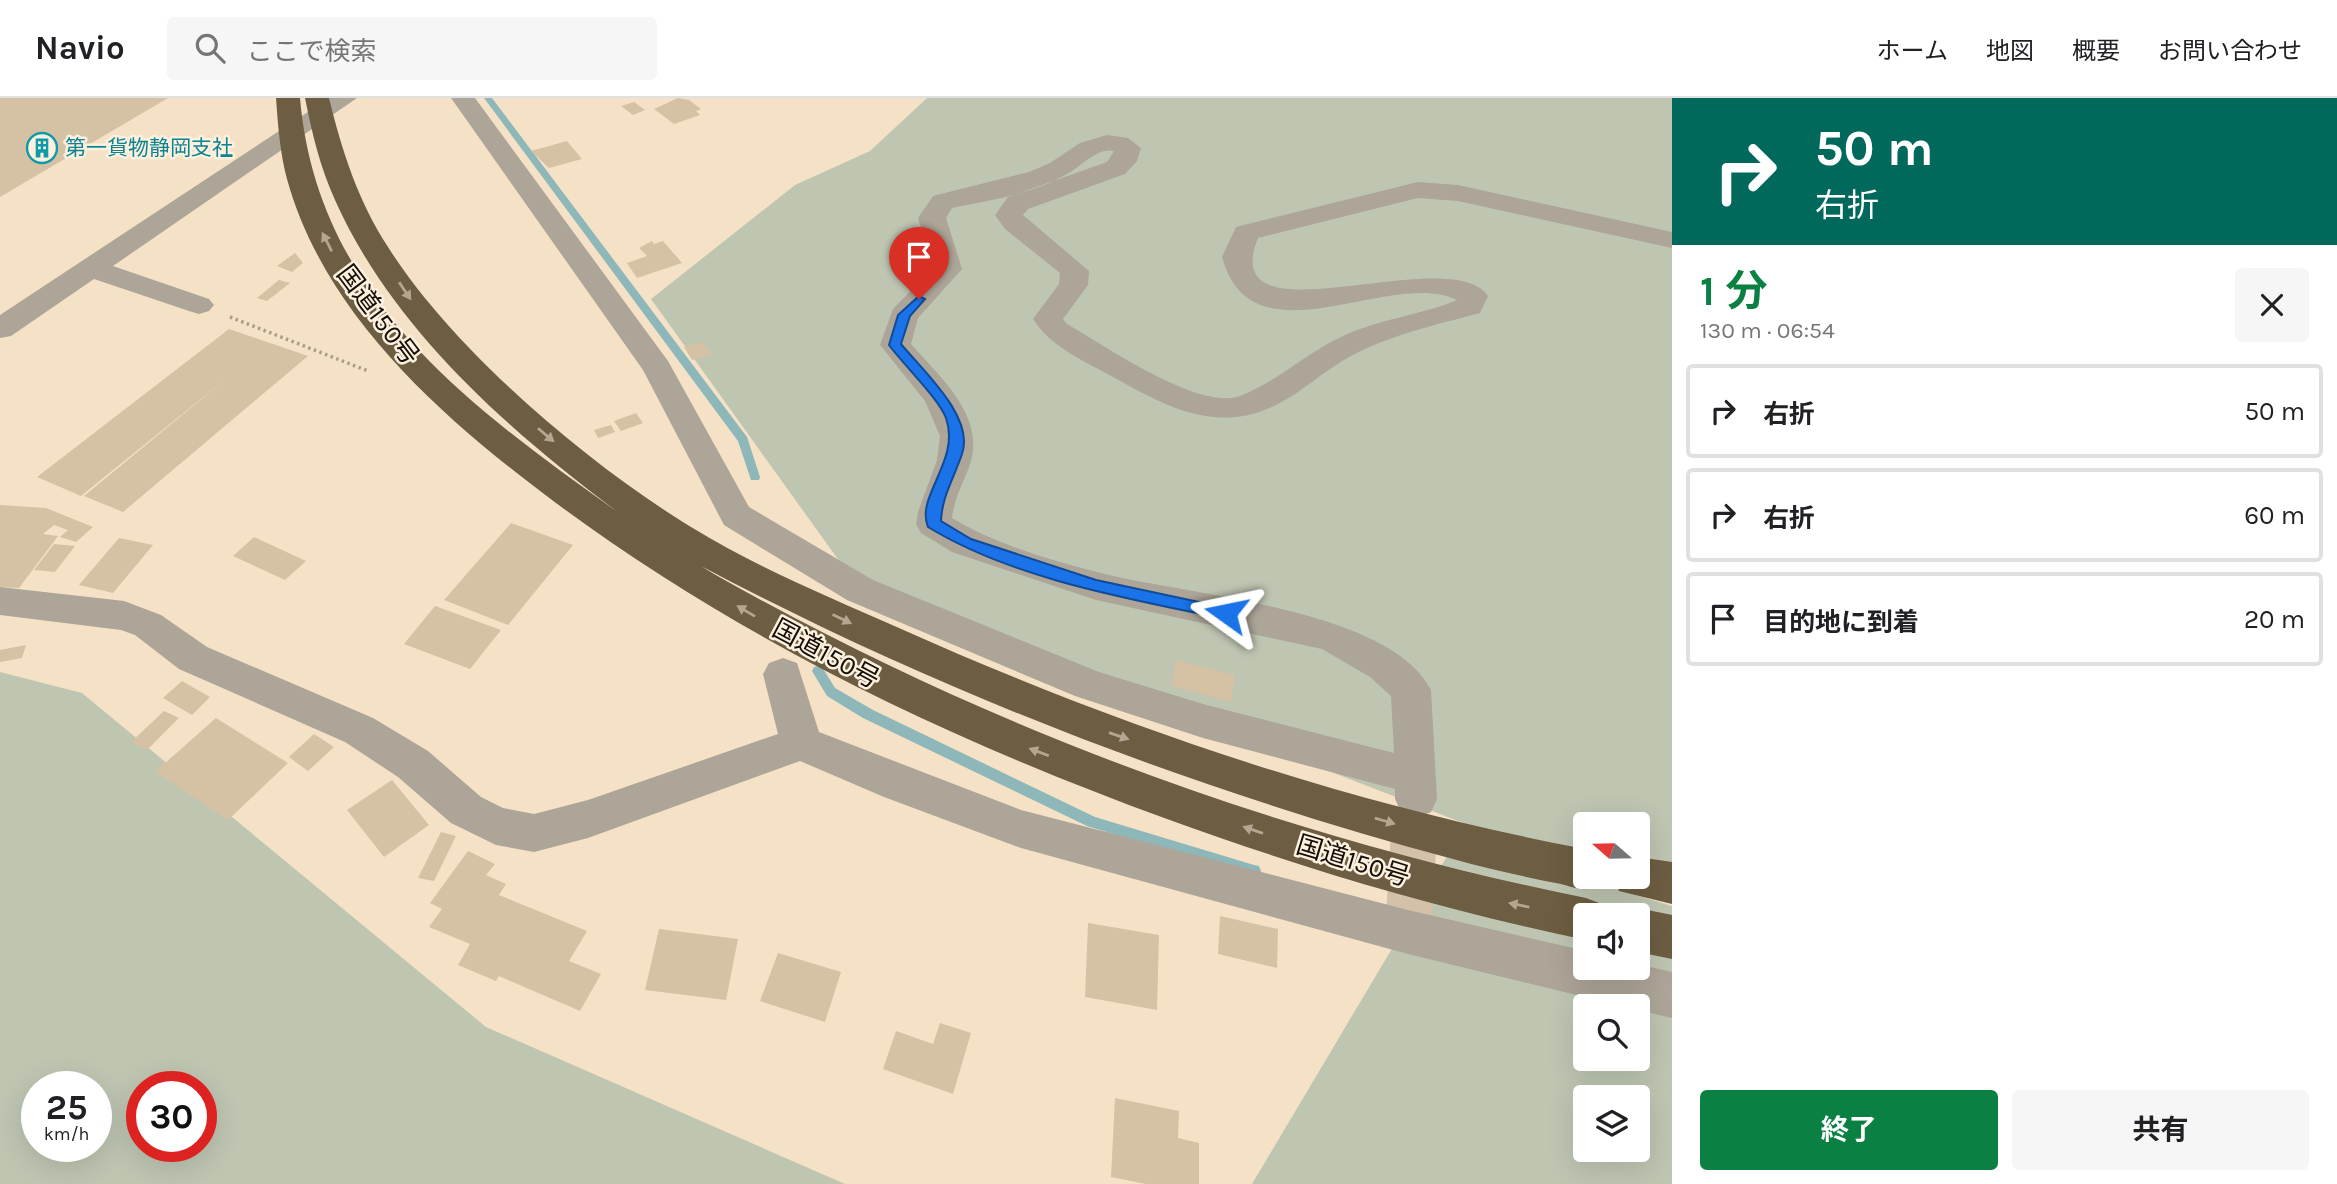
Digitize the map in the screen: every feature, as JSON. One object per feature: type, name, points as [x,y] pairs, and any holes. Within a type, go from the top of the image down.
[{"type":"highway","name":"国道150号","points":[[303,111],[332,164],[352,212],[424,319],[494,391],[601,481],[698,548],[938,664],[1076,721],[1320,802],[1456,841],[1573,866]]},
{"type":"highway","name":"国道150号","points":[[303,111],[302,184],[325,241],[350,283],[424,374],[476,424],[596,517],[681,572],[752,615],[872,679],[1010,741],[1163,799],[1302,846],[1441,888],[1573,916]]},
{"type":"highway","points":[[1650,879],[1672,883]]},
{"type":"highway","points":[[1650,932],[1672,937]]},
{"type":"street","points":[[0,329],[90,268],[303,111],[345,98]]},
{"type":"street","points":[[463,98],[657,368],[736,516],[860,590],[1089,685],[1416,788],[1411,690],[1384,666],[1331,636],[1096,586],[965,543],[934,524],[934,503],[957,450],[953,416],[895,345],[904,315],[948,269],[932,218],[943,202],[999,190],[1055,171],[1085,148],[1105,142],[1120,143],[1128,148],[1124,161],[1116,168],[1018,203],[1009,215],[1014,223],[1075,271],[1073,285],[1048,319],[1056,331],[1188,401],[1220,409],[1264,398],[1338,350],[1424,317],[1469,307],[1473,296],[1449,286],[1405,286],[1293,302],[1267,299],[1246,285],[1236,257],[1247,233],[1418,190],[1458,193],[1672,240]]},
{"type":"street","points":[[90,268],[199,306]]},
{"type":"street","points":[[0,601],[124,616],[148,625],[192,658],[359,730],[413,764],[476,816],[496,826],[534,833],[588,820],[802,743],[899,784],[1021,829],[1408,932],[1672,995]]},
{"type":"street","points":[[783,674],[802,743]]},
{"type":"path","points":[[199,306],[323,351],[368,371]]},
{"type":"green space","points":[[927,98],[1672,98],[1672,897],[1646,889],[1650,889],[1650,812],[1573,812],[1573,865],[860,590],[651,299],[795,185],[870,151]]},
{"type":"green space","points":[[0,672],[82,693],[486,1027],[845,1184],[0,1184]]},
{"type":"green space","points":[[1456,841],[1573,876],[1573,889],[1616,889],[1672,906],[1672,1184],[1252,1184]]},
{"type":"building","name":"第一貨物静岡支社","points":[[0,98],[168,98],[0,197]]},
{"type":"building","points":[[678,98],[689,100],[701,109],[696,111],[700,115],[674,124],[654,109]]},
{"type":"building","points":[[634,102],[645,110],[633,115],[621,106]]},
{"type":"building","points":[[567,141],[582,159],[549,168],[531,151]]},
{"type":"building","points":[[652,241],[654,244],[663,241],[682,263],[637,278],[627,263],[647,256],[639,248]]},
{"type":"building","points":[[295,253],[303,263],[292,272],[277,266]]},
{"type":"building","points":[[279,280],[290,283],[267,301],[257,298]]},
{"type":"building","points":[[229,329],[308,356],[123,512],[84,496],[227,378],[81,496],[37,477]]},
{"type":"building","points":[[703,342],[712,355],[692,360],[684,347]]},
{"type":"building","points":[[636,413],[643,423],[621,431],[614,421]]},
{"type":"building","points":[[611,425],[615,432],[598,438],[594,430]]},
{"type":"building","points":[[0,505],[46,508],[93,527],[76,542],[60,537],[68,530],[54,525],[43,534],[58,536],[19,588],[0,587]]},
{"type":"building","points":[[511,523],[573,545],[508,625],[444,600]]},
{"type":"building","points":[[254,537],[306,561],[285,580],[233,556]]},
{"type":"building","points":[[119,538],[153,545],[113,593],[79,585]]},
{"type":"building","points":[[54,544],[75,546],[55,572],[34,570]]},
{"type":"building","points":[[435,606],[501,630],[470,669],[404,644]]},
{"type":"building","points":[[26,645],[22,658],[0,662],[0,650]]},
{"type":"building","points":[[1176,660],[1235,675],[1231,702],[1171,686]]},
{"type":"building","points":[[182,681],[210,697],[192,715],[163,698]]},
{"type":"building","points":[[164,711],[179,718],[147,750],[131,742]]},
{"type":"building","points":[[216,718],[288,763],[228,820],[155,772]]},
{"type":"building","points":[[314,734],[334,747],[308,771],[289,757]]},
{"type":"building","points":[[392,780],[429,825],[384,857],[347,810]]},
{"type":"building","points":[[441,832],[456,836],[434,881],[418,878]]},
{"type":"building","points":[[468,851],[495,864],[486,875],[506,884],[499,895],[587,931],[569,961],[601,974],[580,1011],[499,976],[496,981],[458,965],[470,944],[429,927],[442,909],[430,903]]},
{"type":"building","points":[[1220,916],[1278,929],[1277,968],[1218,954]]},
{"type":"building","points":[[1088,923],[1159,935],[1157,1010],[1085,997]]},
{"type":"building","points":[[659,929],[738,939],[726,1000],[645,990]]},
{"type":"building","points":[[778,953],[841,972],[825,1022],[760,1001]]},
{"type":"building","points":[[940,1023],[971,1033],[953,1094],[883,1069],[896,1031],[933,1044]]},
{"type":"building","points":[[1115,1098],[1179,1111],[1178,1138],[1199,1143],[1199,1184],[1146,1184],[1111,1177]]},
{"type":"waterway","points":[[488,98],[743,440],[755,477]]},
{"type":"waterway","points":[[818,671],[831,692],[868,714],[1092,822],[1254,871]]},
{"type":"tunnel","points":[[1408,932],[1416,799]]},
{"type":"place","name":"第一貨物静岡支社","points":[[42,148]]},
{"type":"route","points":[[919,299],[904,315],[895,345],[953,416],[957,450],[934,503],[934,524],[965,543],[1096,586],[1226,613]]}]
